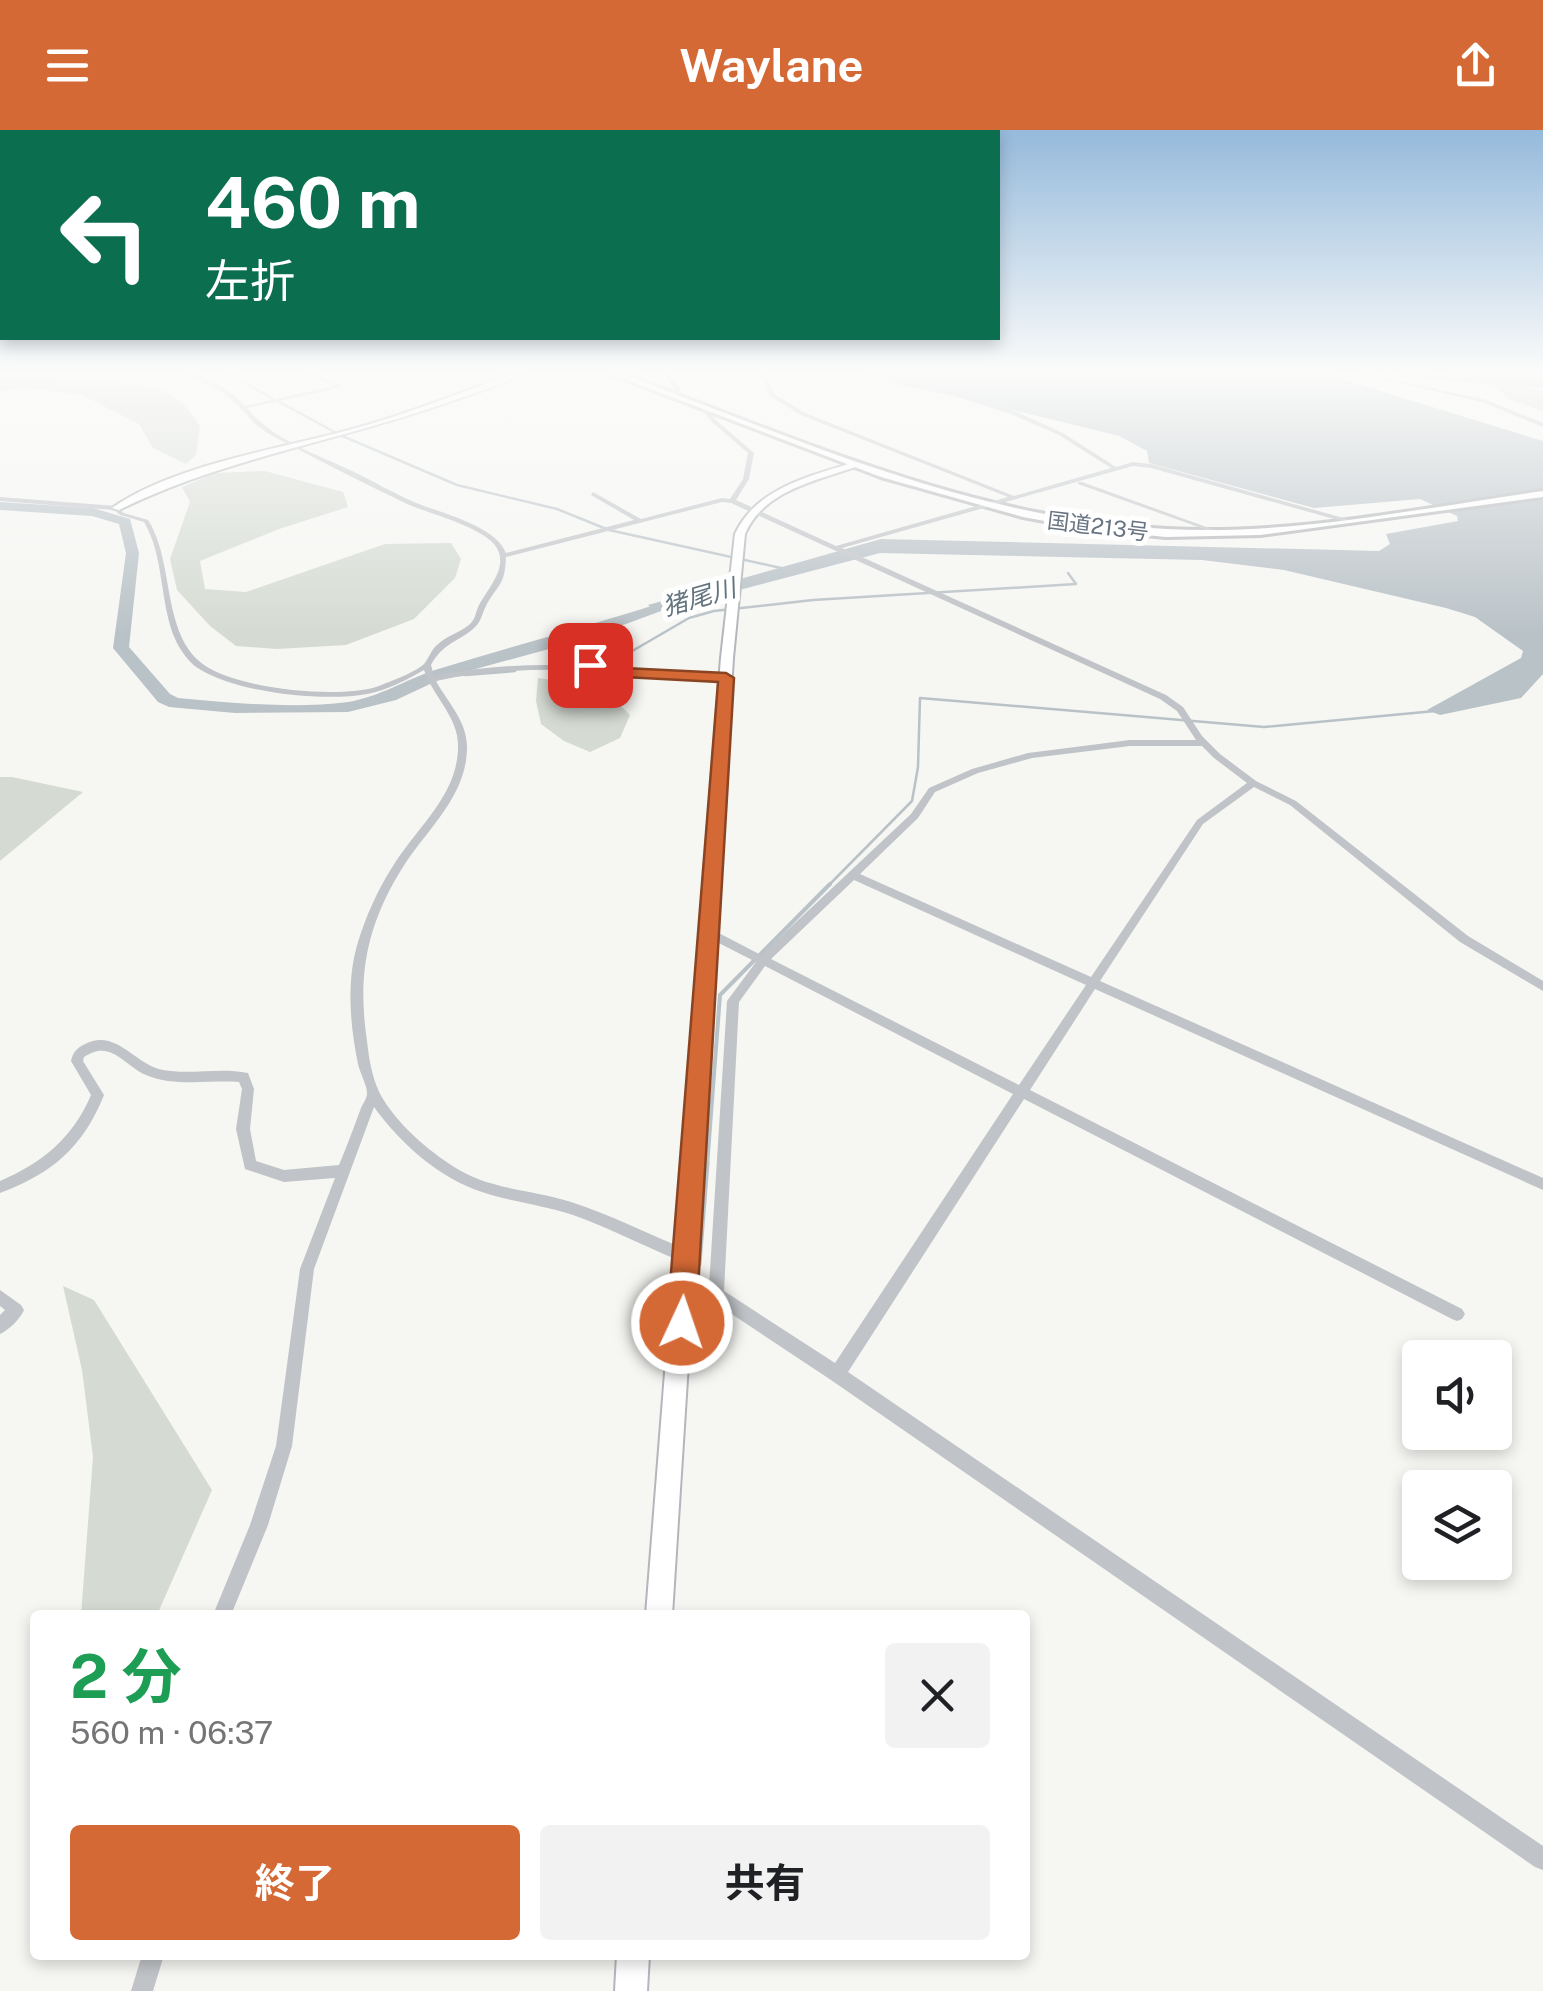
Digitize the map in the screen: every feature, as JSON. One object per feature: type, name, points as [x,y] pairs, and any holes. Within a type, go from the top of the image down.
[{"type":"highway","name":"国道213号","points":[[848,461],[981,506],[1112,529],[1220,533],[1543,494]]},
{"type":"main road","points":[[116,508],[171,481],[241,461]]},
{"type":"main road","points":[[659,1610],[731,613],[743,524],[776,494],[856,464]]},
{"type":"main road","points":[[630,1991],[633,1960]]},
{"type":"street","points":[[325,461],[349,474],[379,483],[414,505],[491,536],[500,544],[502,556],[501,584],[482,608],[478,620],[435,647],[431,677],[458,721],[463,749],[454,787],[434,820],[398,864],[363,949],[357,976],[361,1035],[373,1094],[405,1135],[468,1181],[571,1209],[685,1256]]},
{"type":"street","points":[[732,501],[746,479],[750,461]]},
{"type":"street","points":[[921,461],[1012,497]]},
{"type":"street","points":[[1103,461],[1114,468],[1151,466],[1344,520]]},
{"type":"street","points":[[834,548],[1112,473],[1114,468]]},
{"type":"street","points":[[1078,482],[1220,533]]},
{"type":"street","points":[[593,494],[640,521]]},
{"type":"street","points":[[0,499],[116,508],[146,520],[153,528],[158,567],[174,628],[190,657],[203,669],[269,688],[348,694],[456,672],[590,665],[624,672],[726,678]]},
{"type":"street","points":[[502,556],[722,500],[732,501],[1131,680],[1173,703],[1203,743],[1253,782],[1293,803],[1464,939],[1543,987]]},
{"type":"street","points":[[716,1295],[732,1005],[757,956],[854,876],[915,816],[932,790],[975,771],[1040,753],[1130,743],[1203,743]]},
{"type":"street","points":[[837,1374],[1200,822],[1253,782]]},
{"type":"street","points":[[854,876],[1543,1184]]},
{"type":"street","points":[[708,933],[1457,1314]]},
{"type":"street","points":[[0,1187],[43,1168],[68,1146],[90,1116],[98,1095],[78,1061],[79,1054],[96,1043],[107,1043],[149,1072],[244,1077],[248,1089],[244,1128],[250,1164],[284,1176],[341,1171]]},
{"type":"street","points":[[224,1610],[259,1525],[284,1446],[307,1269],[373,1094]]},
{"type":"street","points":[[684,1285],[716,1295],[837,1374],[1543,1859]]},
{"type":"street","points":[[0,1297],[16,1310],[0,1326]]},
{"type":"street","points":[[142,1991],[151,1960]]},
{"type":"shaded area","points":[[265,471],[343,492],[348,507],[200,561],[205,589],[246,592],[385,544],[451,543],[461,559],[455,578],[414,619],[346,645],[277,649],[236,646],[210,626],[177,590],[170,559],[190,502],[182,487],[216,473]]},
{"type":"shaded area","points":[[538,678],[588,687],[609,697],[630,715],[620,738],[590,752],[564,741],[541,724],[536,701]]},
{"type":"shaded area","points":[[0,777],[12,777],[83,792],[0,861]]},
{"type":"shaded area","points":[[63,1286],[94,1300],[212,1490],[159,1610],[81,1610],[93,1457],[82,1370]]},
{"type":"water","points":[[1543,461],[1543,674],[1521,698],[1440,715],[1427,710],[1521,658],[1523,651],[1475,617],[1446,608],[1284,570],[1202,560],[880,553],[656,612],[648,605],[881,539],[1379,551],[1390,544],[1386,534],[1458,521],[1457,516],[1420,499],[1314,508],[1149,463]]},
{"type":"waterway","points":[[400,461],[457,485],[557,509],[609,530],[781,568]]},
{"type":"waterway","name":"猪尾川","points":[[0,506],[93,512],[125,522],[133,553],[121,648],[164,698],[175,703],[235,708],[348,707],[390,696],[437,675],[579,636],[684,600]]},
{"type":"waterway","points":[[603,668],[689,618],[714,611],[813,600],[1076,584],[1068,573]]},
{"type":"waterway","points":[[465,675],[515,671]]},
{"type":"waterway","points":[[827,887],[912,801],[918,767],[920,698],[1264,727],[1435,711]]},
{"type":"waterway","points":[[707,1166],[720,995],[830,884]]},
{"type":"waterway","points":[[699,1264],[707,1163]]},
{"type":"route","points":[[590,665],[624,672],[726,678],[682,1323]]}]
